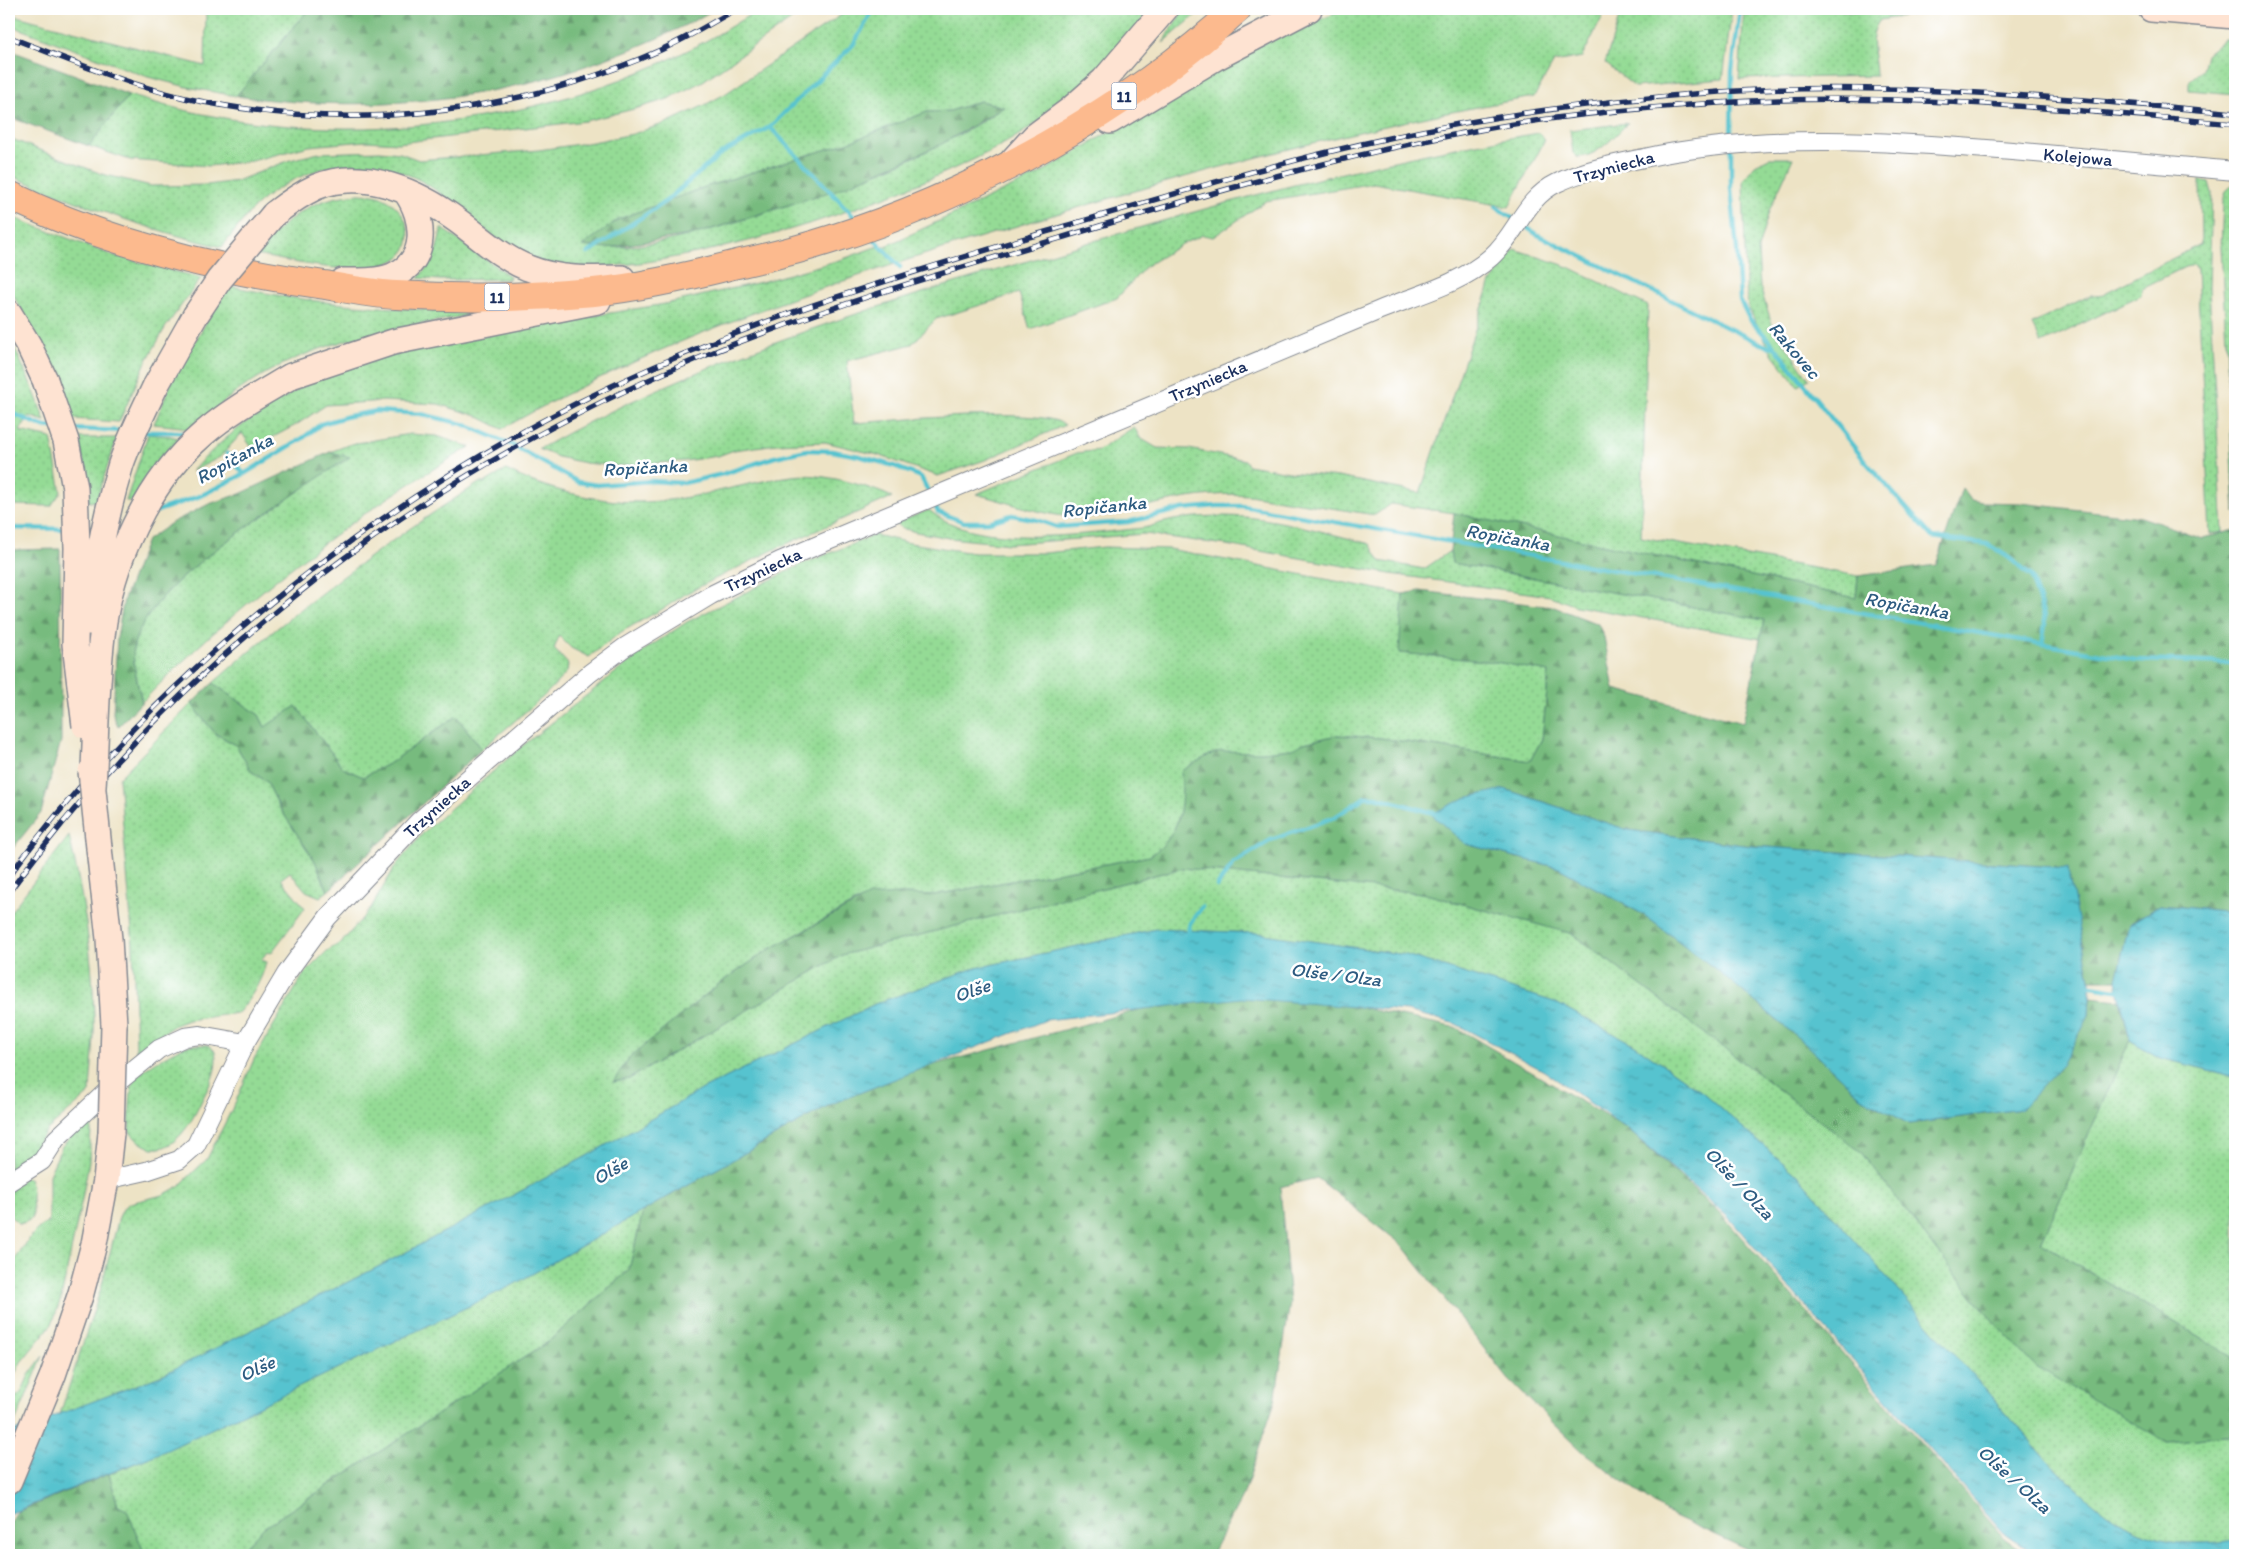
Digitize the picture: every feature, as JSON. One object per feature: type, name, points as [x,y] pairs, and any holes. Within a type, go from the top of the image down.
[{"type":"main road","points":[[1008,165],[1035,136],[1070,110],[1104,80],[1166,9]]},
{"type":"main road","name":"11","points":[[9,195],[93,231],[155,250],[243,272],[394,295],[517,296],[596,292],[690,276],[814,244],[856,231],[917,208],[1008,165],[1103,110],[1170,64],[1237,9]]},
{"type":"main road","points":[[1008,165],[1047,157],[1215,58],[1308,9]]},
{"type":"main road","points":[[2151,9],[2235,16]]},
{"type":"main road","points":[[93,787],[87,674],[93,595],[98,558],[107,516],[122,464],[155,387],[195,316],[224,273],[274,214],[312,189],[341,181],[374,181],[406,192],[452,216],[504,255],[528,268],[572,278],[690,276]]},
{"type":"main road","points":[[304,282],[372,280],[391,277],[406,268],[417,254],[421,237],[419,215],[406,192]]},
{"type":"main road","points":[[93,787],[102,635],[121,560],[138,518],[164,476],[202,435],[228,415],[291,376],[393,342],[598,301],[690,276]]},
{"type":"main road","points":[[9,313],[30,346],[45,380],[66,441],[74,488],[77,548],[75,644],[93,787],[109,939],[114,1025],[111,1133],[106,1180],[94,1244],[53,1374],[9,1481]]},
{"type":"street","name":"Trzyniecka","points":[[106,1180],[179,1160],[196,1145],[245,1043],[286,974],[335,910],[419,821],[590,673],[625,647],[711,595],[780,561],[1446,284],[1474,270],[1492,256],[1512,231],[1522,213],[1538,195],[1556,183],[1596,168],[1666,153],[1742,144],[1848,141],[1920,143]]},
{"type":"street","name":"Kolejowa","points":[[1920,143],[2235,171]]},
{"type":"street","points":[[9,1182],[42,1161],[56,1139],[108,1091],[159,1049],[185,1037],[200,1035],[245,1043]]},
{"type":"green space","points":[[206,9],[309,9],[236,96],[187,87],[148,77],[9,25],[9,14],[205,66]]},
{"type":"green space","points":[[309,9],[715,9],[666,34],[616,55],[522,84],[475,94],[428,100],[333,104],[236,96]]},
{"type":"green space","points":[[759,9],[807,9],[703,81],[668,99],[585,121],[398,143],[366,141],[309,146],[252,161],[209,166],[130,160],[89,146],[129,95],[199,113],[272,124],[347,128],[421,125],[496,114],[568,97],[638,73],[704,42]]},
{"type":"green space","points":[[850,9],[1151,9],[1106,65],[1082,88],[1033,126],[987,153],[893,194],[812,223],[729,246],[646,262],[609,266],[572,266],[537,260],[522,254],[494,237],[441,194],[419,180],[396,170],[373,165],[349,165],[326,168],[303,176],[281,187],[255,207],[222,247],[167,233],[114,216],[9,175],[9,138],[102,174],[151,186],[207,185],[237,181],[290,160],[319,153],[380,151],[400,153],[419,160],[539,150],[593,142],[633,134],[666,123],[725,94]],"holes":[[[980,101],[1004,107],[947,141],[888,169],[795,203],[675,239],[629,246],[583,246],[619,219],[705,187],[847,143],[927,112],[950,111]]]},
{"type":"green space","points":[[1184,9],[1203,9],[1163,43]]},
{"type":"green space","points":[[1347,9],[1606,10],[1582,57],[1554,62],[1534,97],[1407,121],[1280,151],[1093,203],[894,264],[760,310],[694,336],[629,364],[565,395],[502,429],[477,416],[438,404],[384,401],[326,405],[296,425],[252,448],[242,433],[220,457],[191,472],[218,445],[246,422],[310,383],[314,376],[353,363],[531,326],[665,304],[761,282],[843,259],[878,246],[886,246],[1037,175],[1240,54]]},
{"type":"green space","points":[[1650,9],[1732,9],[1723,79],[1635,87],[1605,63],[1619,18]]},
{"type":"green space","points":[[1744,9],[1841,9],[1853,13],[1875,9],[1916,9],[1916,14],[1880,20],[1873,33],[1876,76],[1739,79]]},
{"type":"green space","points":[[2224,39],[2235,39],[2235,94],[2189,90],[2189,81],[2202,70],[2206,54]]},
{"type":"green space","points":[[9,50],[129,95],[89,146],[9,117]]},
{"type":"green space","points":[[980,101],[1004,107],[940,145],[839,189],[696,234],[607,248],[582,246],[619,219],[705,187],[847,143],[927,112],[950,111]]},
{"type":"green space","points":[[1628,123],[1605,145],[1591,154],[1577,157],[1573,153],[1570,130]]},
{"type":"green space","points":[[1539,133],[1545,140],[1509,207],[1374,183],[1266,201],[1213,237],[1203,235],[1182,244],[1146,266],[1117,298],[1030,329],[1019,293],[936,319],[912,344],[847,361],[854,423],[998,415],[1051,419],[1065,425],[985,460],[938,476],[878,455],[825,442],[777,444],[734,450],[718,456],[685,461],[616,466],[585,463],[558,457],[539,449],[597,418],[718,364],[905,298],[1157,223],[1283,188],[1410,157]]},
{"type":"green space","points":[[1769,158],[1793,158],[1769,211],[1758,249],[1760,287],[1773,327],[1809,379],[1798,386],[1773,355],[1748,307],[1743,180],[1755,165]]},
{"type":"green space","points":[[2200,180],[2209,182],[2212,193],[2209,288],[2223,532],[2210,534],[2197,270],[2195,265],[2185,267],[2142,288],[2141,295],[2041,343],[2032,324],[2091,295],[2099,296],[2201,244]]},
{"type":"green space","points":[[2235,183],[2235,227],[2233,228],[2235,240],[2235,513],[2221,247],[2223,201],[2226,191]]},
{"type":"green space","points":[[359,194],[382,197],[394,205],[401,213],[409,232],[405,250],[398,258],[373,267],[340,268],[255,255],[278,230],[301,212],[327,200]]},
{"type":"green space","points":[[9,216],[112,255],[201,278],[165,328],[145,364],[119,422],[73,419],[48,354],[9,288]]},
{"type":"green space","points":[[441,228],[510,276],[509,279],[440,280],[418,278],[434,255],[439,242]]},
{"type":"green space","points":[[1514,249],[1569,267],[1648,306],[1641,537],[1858,576],[1856,598],[1454,513],[1391,504],[1375,515],[1239,494],[1199,496],[1112,514],[1076,517],[1040,512],[976,494],[1077,453],[1099,450],[1134,427],[1140,438],[1157,448],[1189,449],[1245,460],[1248,465],[1289,472],[1338,477],[1420,493],[1491,282]]},
{"type":"green space","points":[[231,286],[264,293],[361,306],[493,311],[369,335],[331,345],[294,359],[259,377],[225,401],[192,432],[181,427],[154,424],[174,376],[217,305]]},
{"type":"green space","points":[[9,335],[45,421],[29,416],[20,431],[51,438],[61,492],[51,506],[9,505]]},
{"type":"green space","points":[[148,434],[170,436],[184,440],[137,501],[126,501]]},
{"type":"green space","points":[[410,434],[437,436],[470,447],[426,473],[297,563],[216,630],[142,702],[136,678],[133,652],[136,638],[146,618],[179,581],[220,546],[349,457],[330,452],[351,444]]},
{"type":"green space","points":[[79,438],[117,438],[96,501],[89,502],[87,477]]},
{"type":"green space","points":[[330,452],[350,457],[220,546],[179,581],[146,618],[136,638],[133,652],[142,702],[118,727],[113,714],[117,637],[124,599],[147,540],[173,522],[209,504],[240,494]]},
{"type":"green space","points":[[506,470],[536,483],[570,493],[605,500],[638,502],[677,499],[773,479],[803,475],[843,481],[892,497],[773,550],[687,593],[621,632],[589,657],[571,648],[559,636],[554,649],[568,664],[567,672],[544,696],[482,749],[456,716],[392,762],[363,777],[343,768],[296,706],[265,728],[259,715],[213,683],[276,629],[375,553],[479,483],[484,483]]},
{"type":"green space","points":[[1962,488],[1971,500],[2021,503],[2141,517],[2203,538],[2235,530],[2235,912],[2160,905],[2129,924],[2116,980],[2090,980],[2067,868],[1752,846],[1628,830],[1504,789],[1465,844],[1559,868],[1644,915],[1722,974],[1803,1042],[1861,1097],[1909,1124],[2021,1109],[2089,1015],[2090,997],[2120,1000],[2130,1040],[2041,1243],[2235,1358],[2235,1435],[2167,1442],[2036,1367],[1985,1312],[1860,1151],[1573,934],[1422,893],[1182,868],[842,955],[629,1079],[613,1082],[629,1058],[720,983],[770,949],[869,896],[899,894],[934,895],[1150,856],[1160,848],[1174,830],[1182,796],[1181,771],[1209,755],[1221,751],[1263,752],[1292,749],[1304,743],[1337,735],[1381,738],[1530,761],[1542,739],[1549,672],[1496,662],[1399,653],[1403,594],[1420,591],[1554,607],[1598,624],[1604,637],[1614,689],[1743,723],[1764,620],[1452,563],[1450,551],[1454,513],[1856,598],[1858,576],[1936,565]]},
{"type":"green space","points":[[929,510],[949,523],[974,531],[1002,535],[1032,536],[1143,528],[1172,520],[1195,517],[1226,516],[1263,519],[1370,544],[1380,561],[1424,569],[1450,551],[1452,563],[1764,620],[1760,639],[1576,606],[1550,596],[1390,574],[1226,545],[1145,534],[1009,544],[949,538],[916,532],[901,528],[896,523]]},
{"type":"green space","points":[[875,535],[910,543],[974,553],[1044,553],[1105,547],[1169,549],[1403,594],[1400,653],[1496,662],[1549,672],[1542,739],[1530,761],[1381,738],[1337,735],[1304,743],[1292,749],[1263,752],[1182,771],[1181,808],[1174,830],[1160,848],[1150,856],[934,895],[899,894],[856,902],[770,949],[720,983],[629,1058],[614,1082],[629,1079],[842,955],[1182,868],[1422,893],[1573,934],[1860,1151],[1985,1312],[2167,1442],[2235,1435],[2235,1540],[2204,1543],[2176,1542],[2152,1536],[2130,1527],[2089,1499],[2047,1460],[1798,1176],[1702,1092],[1635,1045],[1554,1002],[1406,955],[1257,933],[1156,929],[972,969],[875,1004],[703,1089],[587,1156],[382,1265],[158,1377],[60,1414],[101,1288],[119,1217],[124,1207],[130,1203],[163,1195],[179,1186],[207,1159],[236,1101],[255,1057],[304,974],[327,951],[342,942],[371,908],[396,865],[425,831],[521,747],[643,651],[687,622],[800,565]]},
{"type":"green space","points":[[60,549],[61,741],[41,813],[9,853],[9,550]]},
{"type":"green space","points":[[213,683],[259,715],[265,727],[296,706],[343,768],[363,777],[392,762],[456,716],[482,749],[328,891],[315,861],[281,810],[267,782],[251,771],[236,745],[216,734],[197,712],[192,703]]},
{"type":"green space","points":[[192,703],[197,712],[216,734],[236,745],[251,771],[267,782],[281,810],[315,861],[328,891],[320,897],[306,891],[290,872],[281,879],[305,908],[271,953],[267,952],[261,960],[266,962],[259,983],[238,1013],[188,1020],[175,1025],[136,1051],[133,945],[119,778]]},
{"type":"green space","points":[[69,836],[83,903],[92,971],[94,1026],[90,1093],[47,1130],[24,1163],[9,1172],[9,914]]},
{"type":"green space","points":[[1242,982],[1457,1028],[1626,1128],[1720,1213],[2005,1539],[2028,1555],[1759,1555],[1665,1512],[1582,1451],[1509,1380],[1401,1244],[1317,1178],[1280,1187],[1290,1303],[1275,1401],[1244,1493],[1211,1555],[237,1555],[263,1528],[548,1342],[629,1270],[643,1211],[831,1104],[922,1068]]},
{"type":"green space","points":[[2130,1040],[2160,1058],[2235,1078],[2235,1358],[2041,1243]]},
{"type":"green space","points":[[190,1045],[208,1045],[215,1051],[216,1065],[212,1078],[195,1114],[180,1135],[162,1148],[151,1148],[140,1143],[129,1131],[132,1084],[138,1075],[152,1065]]},
{"type":"green space","points":[[92,1115],[89,1161],[61,1298],[52,1324],[21,1362],[9,1386],[9,1266],[36,1230],[49,1222],[49,1175],[62,1146]]},
{"type":"green space","points":[[24,1178],[29,1178],[31,1183],[33,1215],[29,1220],[19,1224],[9,1215],[9,1191]]},
{"type":"green space","points":[[643,1211],[629,1270],[548,1342],[263,1528],[237,1555],[145,1555],[127,1511],[118,1506],[109,1474],[167,1450],[511,1286]]},
{"type":"green space","points":[[43,1356],[9,1433],[9,1402],[21,1393],[29,1375]]},
{"type":"green space","points":[[109,1474],[118,1506],[127,1510],[145,1555],[9,1555],[9,1526],[17,1512]]},
{"type":"water","points":[[1504,789],[1628,830],[1752,846],[2068,868],[2090,980],[2089,1015],[2063,1064],[2021,1109],[1909,1124],[1861,1097],[1803,1042],[1722,974],[1644,915],[1559,868],[1465,844],[1431,814],[1465,798]]},
{"type":"water","points":[[2160,905],[2235,912],[2235,1078],[2160,1058],[2130,1040],[2116,980],[2129,924]]},
{"type":"water","points":[[1156,929],[1257,933],[1406,955],[1554,1002],[1635,1045],[1702,1092],[1798,1176],[2047,1460],[2089,1499],[2130,1527],[2152,1536],[2176,1542],[2204,1543],[2235,1540],[2235,1555],[2036,1555],[2002,1532],[1728,1217],[1626,1128],[1544,1071],[1456,1024],[1407,1011],[1241,998],[1046,1020],[831,1104],[511,1286],[167,1450],[9,1514],[9,1433],[158,1377],[382,1265],[587,1156],[703,1089],[875,1004],[972,969]]},
{"type":"waterway","points":[[588,253],[666,201],[722,153],[770,127],[853,45],[872,12],[877,9]]},
{"type":"waterway","name":"Rakovec","points":[[1731,142],[1732,71],[1740,9]]},
{"type":"waterway","points":[[770,127],[857,220]]},
{"type":"waterway","name":"Rakovec","points":[[1731,150],[1731,189],[1740,300],[1749,318],[1776,348],[1865,461],[1932,537],[1987,544],[2008,557],[2031,576],[2044,616],[2045,625],[2042,644]]},
{"type":"waterway","points":[[1496,207],[1515,220]]},
{"type":"waterway","points":[[1522,224],[1536,234],[1728,328],[1766,346],[1775,347]]},
{"type":"waterway","points":[[870,235],[900,267]]},
{"type":"waterway","name":"Ropičanka","points":[[151,513],[200,496],[244,474],[303,438],[321,424],[377,411],[421,414],[463,424],[512,445],[578,482],[597,485],[651,481],[684,483],[723,474],[775,457],[807,450],[832,451],[894,466],[921,477],[929,493]]},
{"type":"waterway","points":[[9,412],[42,426],[52,427]]},
{"type":"waterway","points":[[69,429],[127,431]]},
{"type":"waterway","points":[[142,432],[177,432],[191,435]]},
{"type":"waterway","points":[[227,454],[244,474]]},
{"type":"waterway","name":"Ropičanka","points":[[932,500],[938,512],[964,522],[989,522],[1012,515],[1037,520],[1057,527],[1128,522],[1182,509],[1242,506],[2136,660],[2235,663]]},
{"type":"waterway","name":"Ropičanka","points":[[9,528],[70,529]]},
{"type":"waterway","points":[[1217,886],[1234,863],[1271,840],[1335,817],[1365,797],[1376,797],[1437,814]]},
{"type":"waterway","points":[[1187,936],[1190,923],[1202,907]]},
{"type":"waterway","points":[[2085,985],[2122,991]]},
{"type":"railway","points":[[9,37],[118,78],[185,98],[244,109],[304,115],[364,116],[424,112],[483,104],[542,92],[600,74],[656,52],[736,9]]},
{"type":"railway","points":[[9,876],[72,797],[141,721],[216,649],[297,582],[381,520],[469,463],[558,413],[649,369],[700,347],[804,308],[962,257],[1268,167],[1430,129],[1553,109],[1719,92],[1848,89],[1913,90],[2042,97],[2235,113]]},
{"type":"railway","points":[[9,892],[78,805],[153,723],[234,647],[319,577],[410,512],[504,454],[603,402],[704,356],[839,306],[1119,220],[1274,177],[1432,139],[1542,120],[1718,103],[1848,99],[1977,103],[2235,124]]},
{"type":"water label","name":"Olše / Olza","points":[[1336,974]]},
{"type":"water label","name":"Olše","points":[[972,990]]},
{"type":"water label","name":"Olše","points":[[610,1170]]},
{"type":"water label","name":"Olše / Olza","points":[[1740,1183]]},
{"type":"water label","name":"Olše","points":[[257,1368]]},
{"type":"water label","name":"Olše / Olza","points":[[2015,1479]]}]
